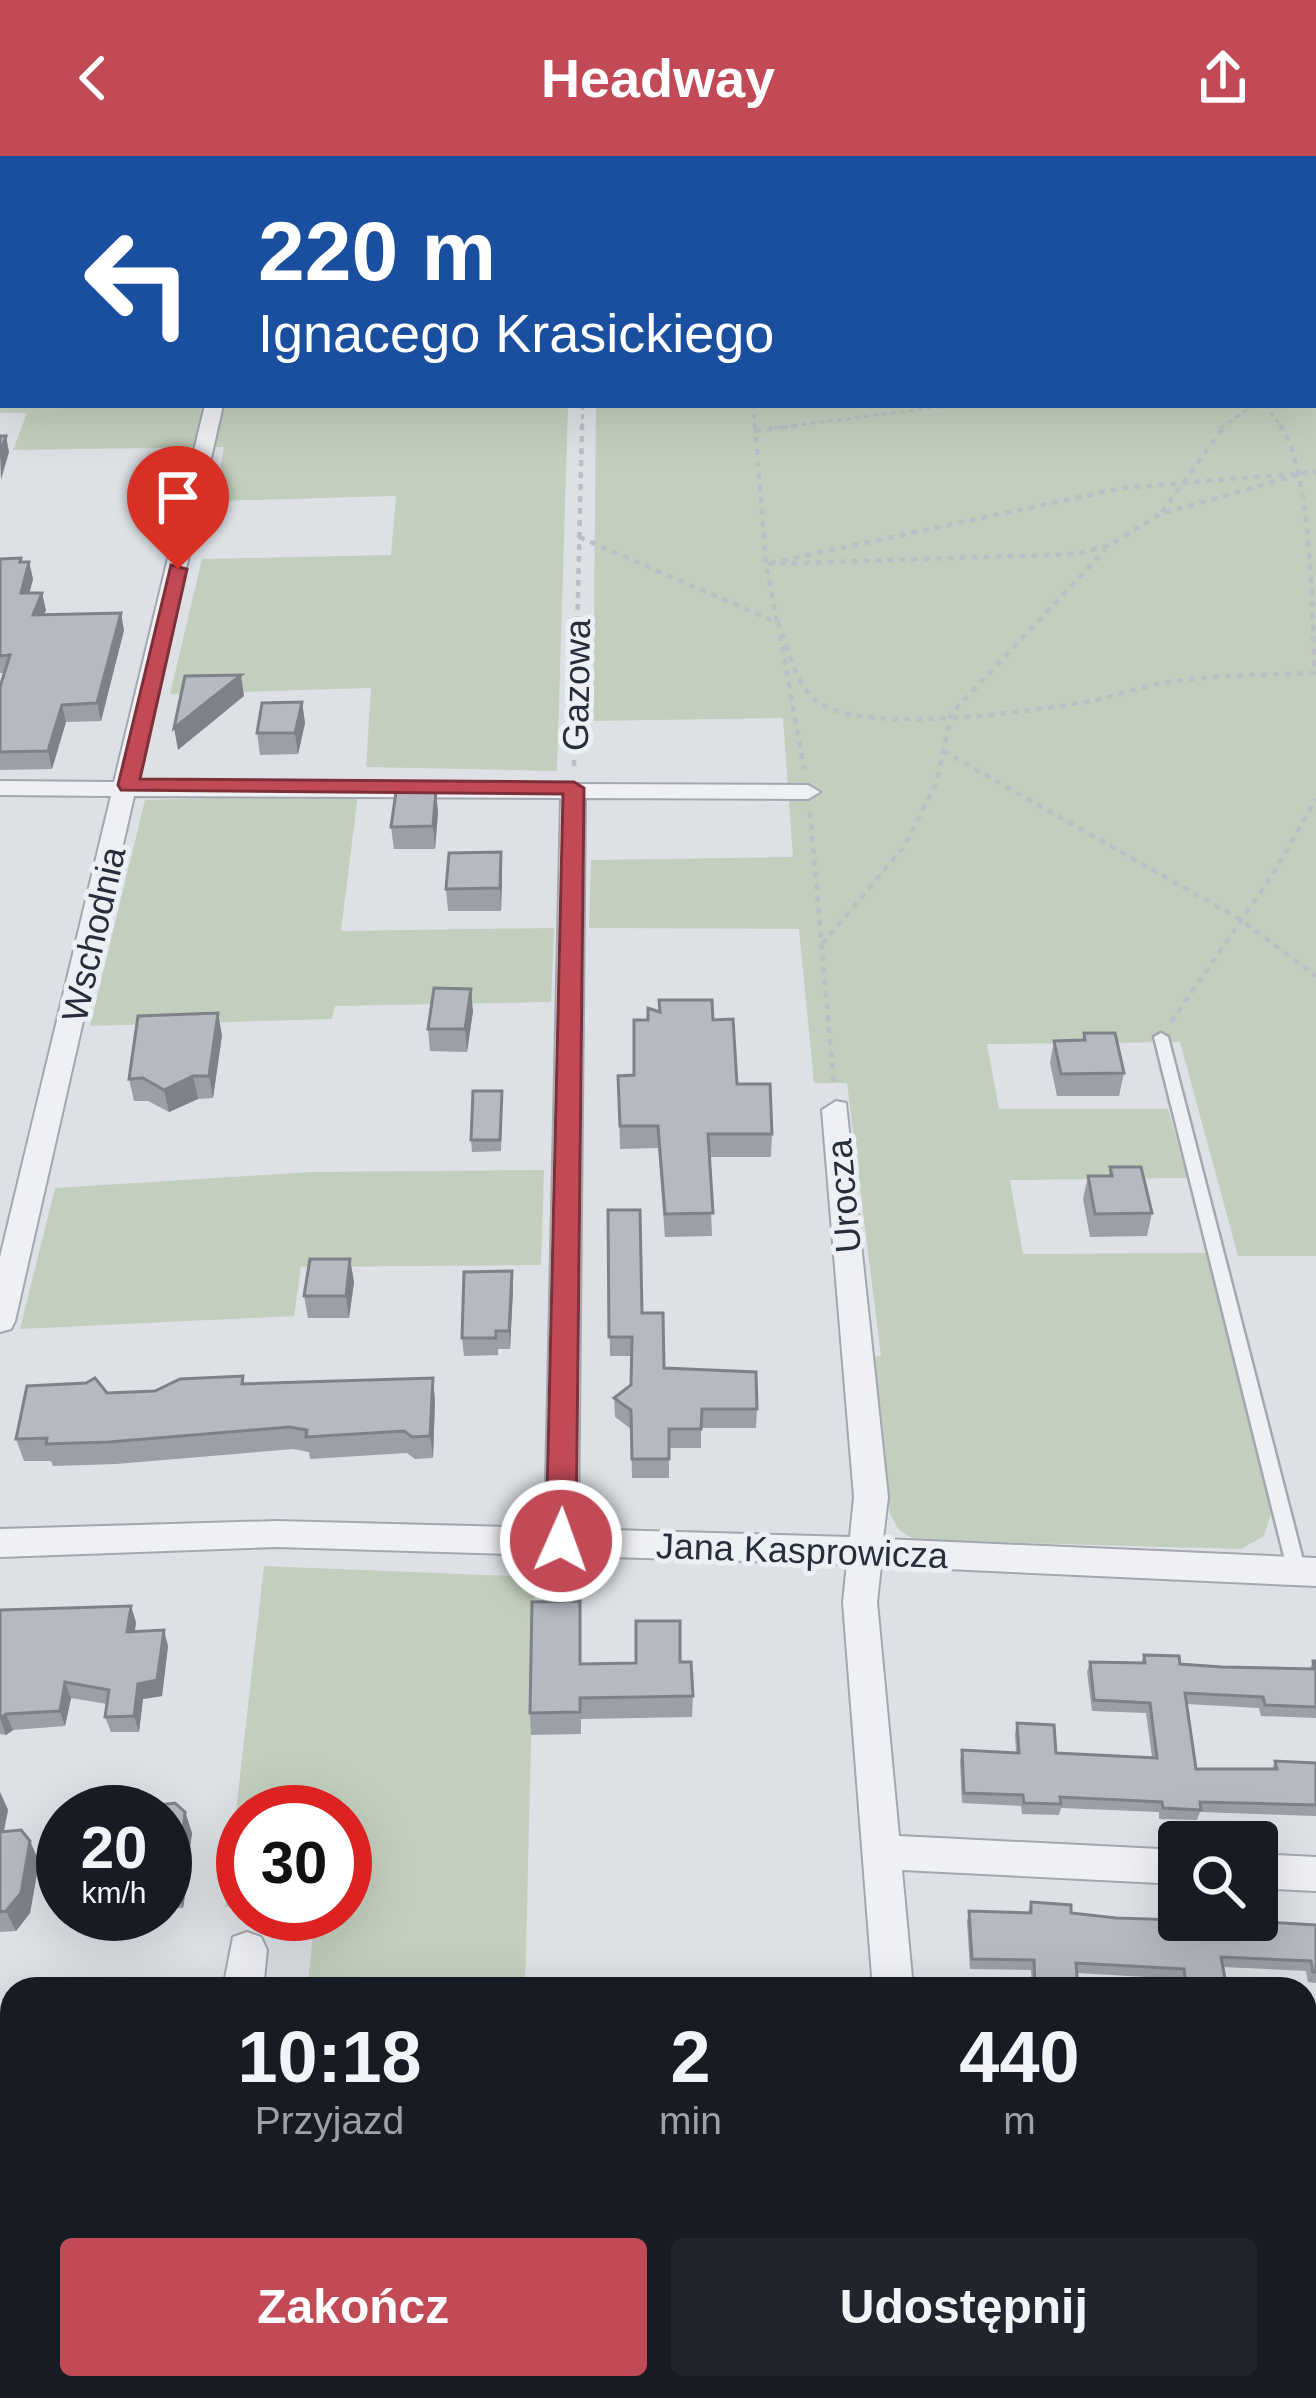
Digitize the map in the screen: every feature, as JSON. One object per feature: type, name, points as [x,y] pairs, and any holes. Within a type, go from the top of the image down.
[{"type":"street","name":"Wschodnia","points":[[0,1321],[213,408]]},
{"type":"street","points":[[0,788],[128,785],[808,793]]},
{"type":"street","name":"Gazowa","points":[[561,1541],[574,788]]},
{"type":"street","name":"Urocza","points":[[836,1110],[871,1498],[860,1602],[892,1977]]},
{"type":"street","name":"Jana Kasprowicza","points":[[0,1543],[278,1534],[863,1552],[1307,1572]]},
{"type":"street","points":[[883,1852],[1158,1866]]},
{"type":"street","points":[[1278,1872],[1316,1874]]},
{"type":"lane","points":[[1161,1037],[1307,1572]]},
{"type":"path","name":"Gazowa","points":[[574,788],[583,408]]},
{"type":"path","name":"Urocza","points":[[753,408],[766,564],[808,793],[836,1110]]},
{"type":"path","points":[[755,431],[932,408]]},
{"type":"path","points":[[1160,514],[1220,430],[1249,408]]},
{"type":"path","points":[[579,537],[778,623],[803,688],[821,705],[850,716],[951,714],[1098,700],[1164,682],[1316,673],[1298,475],[1290,440],[1267,408]]},
{"type":"path","points":[[766,564],[1099,493],[1316,472]]},
{"type":"path","points":[[822,944],[903,848],[937,781],[951,714],[1108,546],[1160,514],[1298,475]]},
{"type":"path","points":[[766,564],[1076,554],[1108,546]]},
{"type":"path","points":[[944,751],[1241,920],[1316,976]]},
{"type":"path","points":[[1161,1037],[1316,800]]},
{"type":"green space","points":[[0,408],[568,408],[557,771],[366,767],[371,688],[170,694],[202,559],[391,555],[396,496],[215,501],[224,447],[13,450],[27,413],[0,413]]},
{"type":"green space","points":[[596,408],[1316,408],[1316,1256],[1238,1256],[1180,1042],[987,1044],[999,1109],[1168,1109],[1187,1178],[1010,1180],[1023,1254],[1207,1253],[1272,1510],[1264,1536],[1241,1549],[915,1540],[899,1530],[890,1514],[871,1357],[881,1356],[847,1083],[814,1083],[799,929],[589,928],[591,860],[793,857],[783,718],[593,721]]},
{"type":"green space","points":[[358,794],[341,931],[554,928],[551,1002],[335,1006],[332,1019],[90,1026],[145,800]]},
{"type":"green space","points":[[544,1170],[541,1265],[301,1267],[294,1316],[20,1329],[55,1188],[312,1172]]},
{"type":"green space","points":[[264,1566],[535,1577],[525,1977],[309,1977],[312,1941],[372,1941],[372,1785],[239,1785]]},
{"type":"building","points":[[21,558],[20,562],[29,562],[21,593],[42,593],[33,615],[121,613],[97,703],[62,705],[48,751],[0,752],[0,687],[10,655],[0,656],[0,559]]},
{"type":"building","points":[[241,675],[174,728],[185,676]]},
{"type":"building","points":[[302,702],[295,733],[257,733],[262,703]]},
{"type":"building","points":[[436,791],[433,826],[391,827],[396,792]]},
{"type":"building","points":[[501,852],[500,888],[446,889],[449,853]]},
{"type":"building","points":[[434,988],[471,989],[465,1029],[428,1029]]},
{"type":"building","points":[[659,1000],[712,1000],[713,1020],[733,1019],[737,1084],[770,1084],[772,1134],[708,1134],[713,1213],[665,1214],[658,1126],[620,1126],[618,1076],[634,1075],[634,1020],[648,1020],[648,1008],[660,1012]]},
{"type":"building","points":[[218,1013],[209,1076],[193,1076],[164,1090],[143,1078],[129,1079],[138,1016]]},
{"type":"building","points":[[1084,1033],[1115,1033],[1124,1073],[1061,1074],[1054,1041],[1085,1040]]},
{"type":"building","points":[[473,1091],[502,1091],[500,1140],[471,1140]]},
{"type":"building","points":[[1110,1167],[1141,1167],[1152,1213],[1095,1214],[1088,1176],[1112,1176]]},
{"type":"building","points":[[608,1210],[640,1210],[642,1313],[663,1313],[664,1368],[756,1372],[757,1409],[702,1409],[701,1429],[669,1429],[669,1459],[632,1459],[631,1410],[614,1398],[631,1385],[632,1337],[609,1337]]},
{"type":"building","points":[[310,1259],[350,1259],[346,1296],[304,1296]]},
{"type":"building","points":[[512,1271],[509,1331],[496,1331],[496,1338],[462,1338],[464,1272]]},
{"type":"building","points":[[243,1376],[242,1384],[433,1378],[430,1436],[412,1437],[404,1431],[306,1437],[307,1430],[289,1427],[109,1442],[46,1444],[47,1438],[16,1439],[27,1386],[86,1383],[95,1378],[107,1393],[155,1391],[180,1379]]},
{"type":"building","points":[[580,1601],[580,1664],[636,1663],[636,1621],[680,1621],[680,1662],[691,1662],[693,1696],[580,1698],[580,1712],[530,1713],[532,1602]]},
{"type":"building","points":[[131,1606],[127,1632],[164,1630],[157,1680],[138,1684],[134,1716],[105,1717],[109,1690],[65,1682],[60,1711],[6,1714],[0,1719],[0,1610]]},
{"type":"building","points":[[1144,1655],[1179,1656],[1180,1664],[1222,1667],[1314,1669],[1316,1661],[1316,1707],[1265,1705],[1263,1697],[1185,1693],[1196,1769],[1277,1769],[1275,1761],[1316,1763],[1316,1805],[1200,1802],[1201,1810],[1163,1808],[1162,1802],[1060,1797],[1061,1804],[1024,1803],[1023,1795],[964,1793],[962,1750],[1019,1753],[1017,1723],[1054,1725],[1056,1753],[1157,1758],[1150,1703],[1094,1700],[1090,1662],[1145,1663]]},
{"type":"building","points":[[21,1830],[30,1841],[21,1893],[0,1912],[0,1832]]},
{"type":"building","points":[[1031,1902],[1071,1905],[1071,1913],[1158,1919],[1158,1941],[1278,1941],[1278,1923],[1316,1925],[1316,1972],[1311,1961],[1221,1957],[1225,1977],[1185,1977],[1184,1969],[1076,1963],[1077,1977],[1035,1977],[1034,1960],[972,1959],[969,1911],[1031,1913]]},
{"type":"route","points":[[178,569],[128,785],[574,788],[561,1541]]}]
